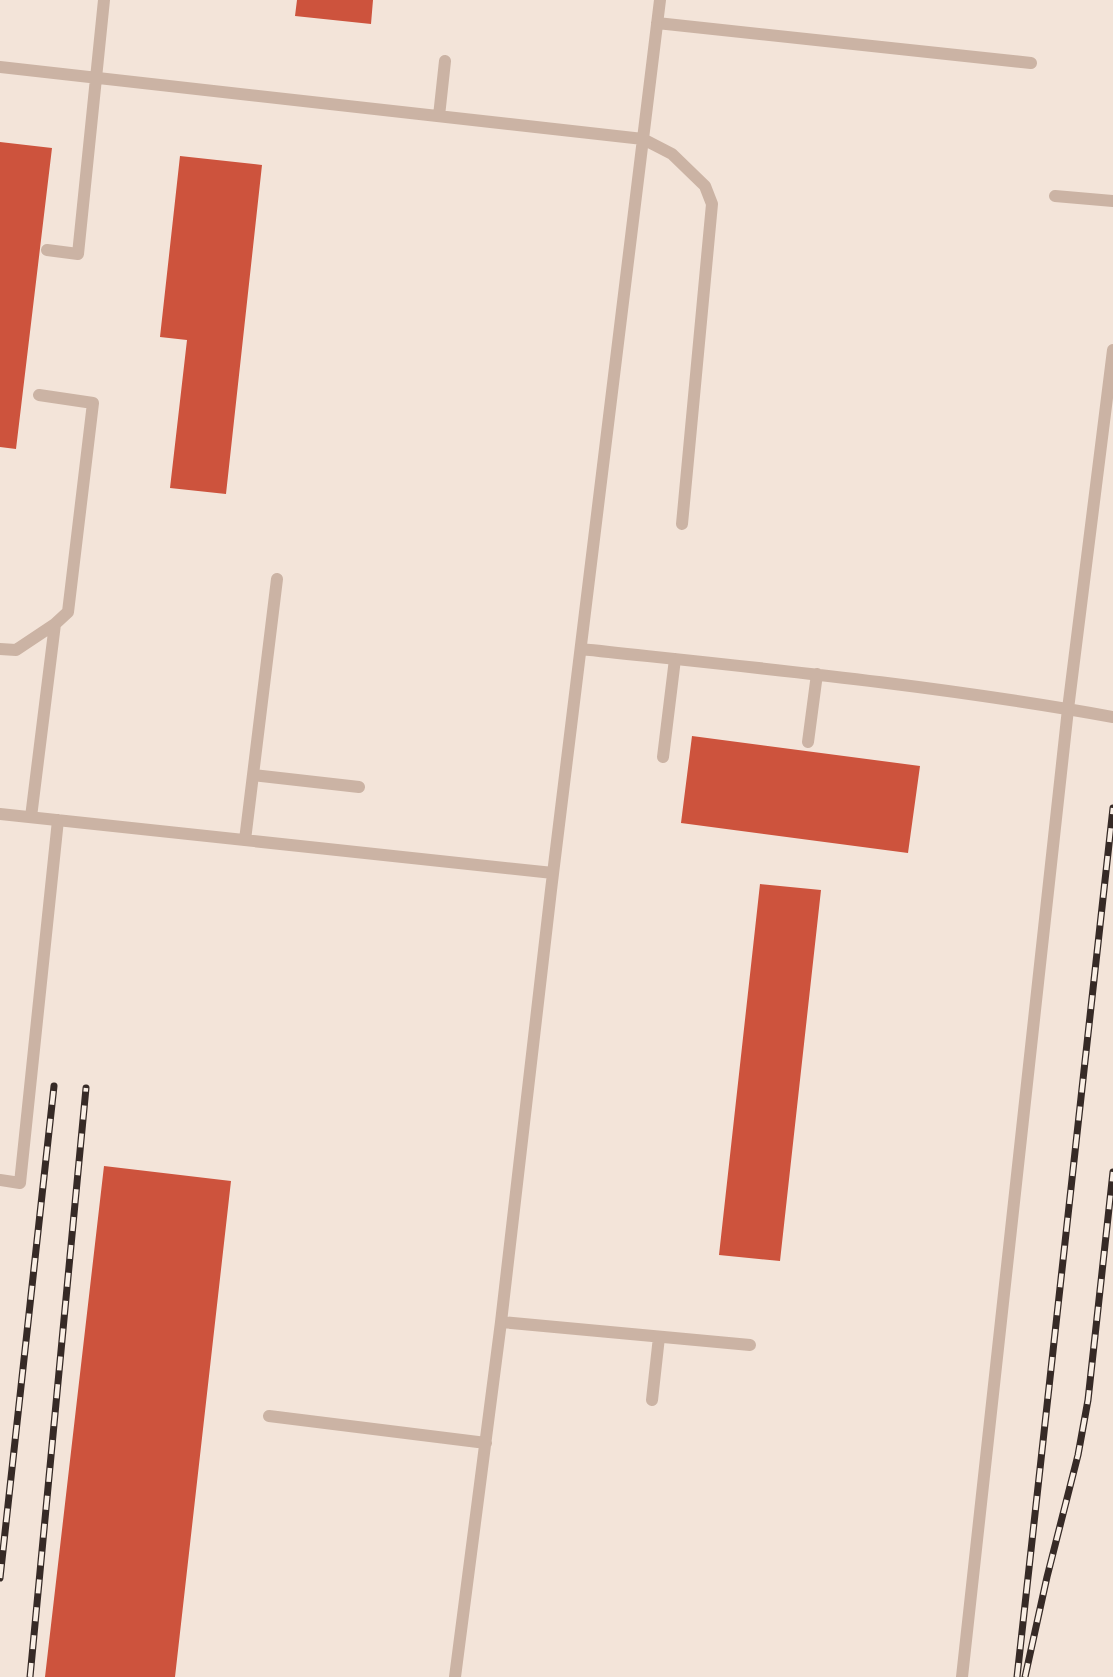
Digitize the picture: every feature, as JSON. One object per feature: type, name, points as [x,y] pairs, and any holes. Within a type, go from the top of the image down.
[{"type":"lane","points":[[47,250],[78,254],[104,0]]},
{"type":"lane","points":[[455,1677],[501,1322],[553,873],[660,0]]},
{"type":"lane","points":[[657,23],[1031,63]]},
{"type":"lane","points":[[439,116],[445,61]]},
{"type":"lane","points":[[0,67],[643,139],[672,154],[705,186],[712,204],[682,524]]},
{"type":"lane","points":[[1055,196],[1113,201]]},
{"type":"lane","points":[[962,1677],[1068,709],[1113,350]]},
{"type":"lane","points":[[0,649],[16,650],[55,624],[68,612],[93,403],[39,395]]},
{"type":"lane","points":[[245,840],[277,579]]},
{"type":"lane","points":[[31,817],[55,624]]},
{"type":"lane","points":[[581,649],[817,674],[1113,717]]},
{"type":"lane","points":[[663,757],[675,659]]},
{"type":"lane","points":[[808,742],[817,674]]},
{"type":"lane","points":[[253,775],[359,787]]},
{"type":"lane","points":[[0,814],[553,873]]},
{"type":"lane","points":[[0,1180],[20,1183],[58,820]]},
{"type":"lane","points":[[501,1322],[750,1345]]},
{"type":"lane","points":[[652,1400],[660,1336]]},
{"type":"lane","points":[[269,1416],[486,1443]]},
{"type":"building","points":[[297,0],[373,0],[371,24],[295,16]]},
{"type":"building","points":[[0,142],[52,148],[16,449],[0,447]]},
{"type":"building","points":[[180,156],[262,165],[226,494],[170,488],[187,340],[160,337]]},
{"type":"building","points":[[692,736],[920,766],[908,853],[681,823]]},
{"type":"building","points":[[760,884],[821,890],[780,1261],[719,1255]]},
{"type":"building","points":[[104,1166],[231,1181],[175,1677],[45,1677]]},
{"type":"railway","points":[[1017,1677],[1113,808]]},
{"type":"railway","points":[[0,1578],[54,1086]]},
{"type":"railway","points":[[30,1677],[86,1088]]},
{"type":"railway","points":[[1025,1677],[1047,1577],[1078,1455],[1088,1400],[1113,1172]]}]
